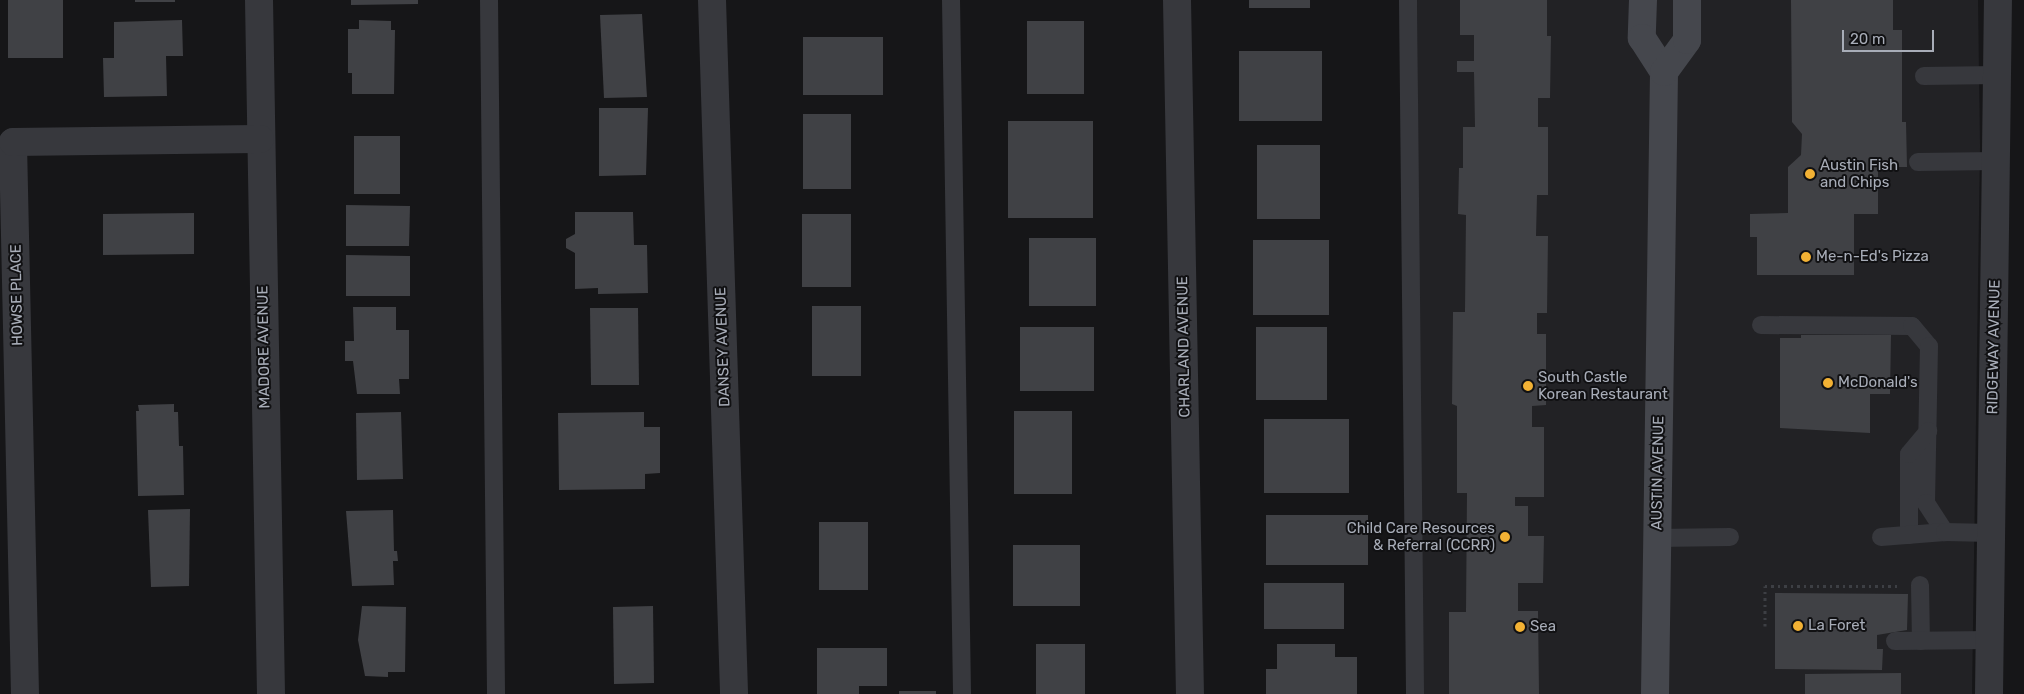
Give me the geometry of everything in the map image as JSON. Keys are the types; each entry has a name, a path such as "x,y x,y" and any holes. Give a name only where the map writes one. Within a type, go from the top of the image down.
{"main road":[{"path":"1643,0 1642,38 1664,72 1687,40 1687,0"},
{"name":"AUSTIN AVENUE","path":"1655,694 1664,72"}],"street":[{"name":"MADORE AVENUE","path":"259,0 270,694"},
{"name":"DANSEY AVENUE","path":"712,0 734,694"},
{"name":"CHARLAND AVENUE","path":"1177,0 1190,694"},
{"name":"RIDGEWAY AVENUE","path":"1989,694 1998,0"},
{"name":"HOWSE PLACE","path":"25,694 13,142 260,139"}],"lane":[{"path":"489,0 496,694"},
{"path":"952,0 962,694"},
{"path":"1408,0 1415,694"},
{"path":"1924,76 1997,75"},
{"path":"1918,162 1996,161"},
{"path":"1761,325 1912,326 1929,346 1926,503 1945,532"},
{"path":"1909,535 1909,454 1928,431"},
{"path":"1881,537 1945,532 1992,533"},
{"path":"1657,538 1730,537"},
{"path":"1912,585 1921,641"},
{"path":"1895,641 1990,640"}],"path":[{"path":"1765,626 1765,586 1912,585"}],"shaded area":[{"path":"1417,0 1978,0 1980,146 1972,694 1421,694"}],"building":[{"path":"8,0 63,0 63,58 8,58"},
{"path":"135,0 175,0 175,2 135,2"},
{"path":"351,0 418,0 418,4 351,5"},
{"path":"1249,0 1310,0 1310,8 1249,8"},
{"path":"1460,0 1547,0 1547,36 1551,36 1550,98 1538,98 1538,127 1548,127 1548,195 1537,195 1536,236 1548,236 1547,313 1537,313 1537,334 1546,334 1546,405 1532,406 1532,427 1544,427 1544,497 1515,497 1515,506 1528,506 1528,536 1544,536 1543,583 1518,583 1518,611 1538,611 1539,694 1449,694 1449,612 1466,612 1467,493 1457,493 1457,406 1452,404 1453,312 1465,312 1466,215 1458,214 1459,168 1463,168 1463,127 1475,127 1474,72 1457,72 1457,61 1474,61 1474,35 1460,35"},
{"path":"1791,0 1893,0 1893,30 1902,30 1902,122 1906,122 1907,167 1878,167 1878,214 1854,214 1854,275 1757,275 1757,237 1750,237 1750,214 1788,213 1788,167 1801,155 1802,134 1792,122"},
{"path":"642,14 647,97 604,98 600,15"},
{"path":"182,20 183,56 166,56 167,96 104,97 103,58 114,58 114,22"},
{"path":"359,20 391,21 391,30 395,30 394,94 352,94 352,73 348,73 348,29 359,29"},
{"path":"1027,21 1084,21 1084,94 1027,94"},
{"path":"803,37 883,37 883,95 803,95"},
{"path":"1239,51 1322,51 1322,121 1239,121"},
{"path":"599,108 648,108 646,175 599,176"},
{"path":"803,114 851,114 851,189 803,189"},
{"path":"1008,121 1093,121 1093,218 1008,218"},
{"path":"354,136 400,136 400,194 354,194"},
{"path":"1257,145 1320,145 1320,219 1257,219"},
{"path":"346,205 410,206 409,246 346,246"},
{"path":"575,212 633,212 634,245 647,245 648,293 598,294 598,288 575,289 575,253 566,248 566,239 575,234"},
{"path":"194,213 194,254 103,255 103,214"},
{"path":"802,214 851,214 851,287 802,287"},
{"path":"1029,238 1096,238 1096,306 1029,306"},
{"path":"1253,240 1329,240 1329,315 1253,315"},
{"path":"346,255 410,256 410,296 346,296"},
{"path":"812,306 861,306 861,376 812,376"},
{"path":"353,307 396,307 396,330 409,330 409,379 399,379 400,394 357,394 353,361 345,361 345,341 354,341"},
{"path":"590,308 638,308 639,385 591,385"},
{"path":"1020,327 1094,327 1094,391 1020,391"},
{"path":"1256,327 1327,327 1327,400 1256,400"},
{"path":"1801,335 1891,335 1890,394 1870,394 1870,433 1780,428 1780,338 1801,338"},
{"path":"174,404 174,412 178,412 179,446 183,446 184,495 138,496 136,411 139,411 138,405"},
{"path":"1014,411 1072,411 1072,494 1014,494"},
{"path":"401,412 403,479 357,480 356,413"},
{"path":"644,412 644,427 660,427 660,473 645,474 645,489 559,490 558,413"},
{"path":"1264,419 1349,419 1349,493 1264,493"},
{"path":"190,509 189,586 151,587 148,510"},
{"path":"393,510 394,551 397,551 398,561 393,561 394,585 352,586 346,511"},
{"path":"1266,515 1368,515 1368,565 1266,565"},
{"path":"819,522 868,522 868,590 819,590"},
{"path":"1013,545 1080,545 1080,606 1013,606"},
{"path":"1264,583 1344,583 1344,629 1264,629"},
{"path":"1775,593 1908,594 1907,630 1877,635 1877,649 1883,649 1882,670 1775,669"},
{"path":"362,606 406,607 405,672 388,672 388,677 365,676 358,640"},
{"path":"653,606 654,683 614,684 613,607"},
{"path":"1036,644 1085,644 1085,694 1036,694"},
{"path":"1277,644 1335,644 1335,657 1357,657 1357,694 1266,694 1266,669 1277,669"},
{"path":"817,648 887,648 887,686 859,686 859,694 817,694"},
{"path":"1901,673 1901,694 1805,694 1805,674"},
{"path":"899,691 936,691 936,694 899,694"}],"place":[{"name":"Austin Fish and Chips","path":"1810,174"},
{"name":"Me-n-Ed's Pizza","path":"1806,257"},
{"name":"McDonald's","path":"1828,383"},
{"name":"South Castle Korean Restaurant","path":"1528,386"},
{"name":"Child Care Resources & Referral (CCRR)","path":"1505,537"},
{"name":"La Foret","path":"1798,626"},
{"name":"Sea","path":"1520,627"}]}
